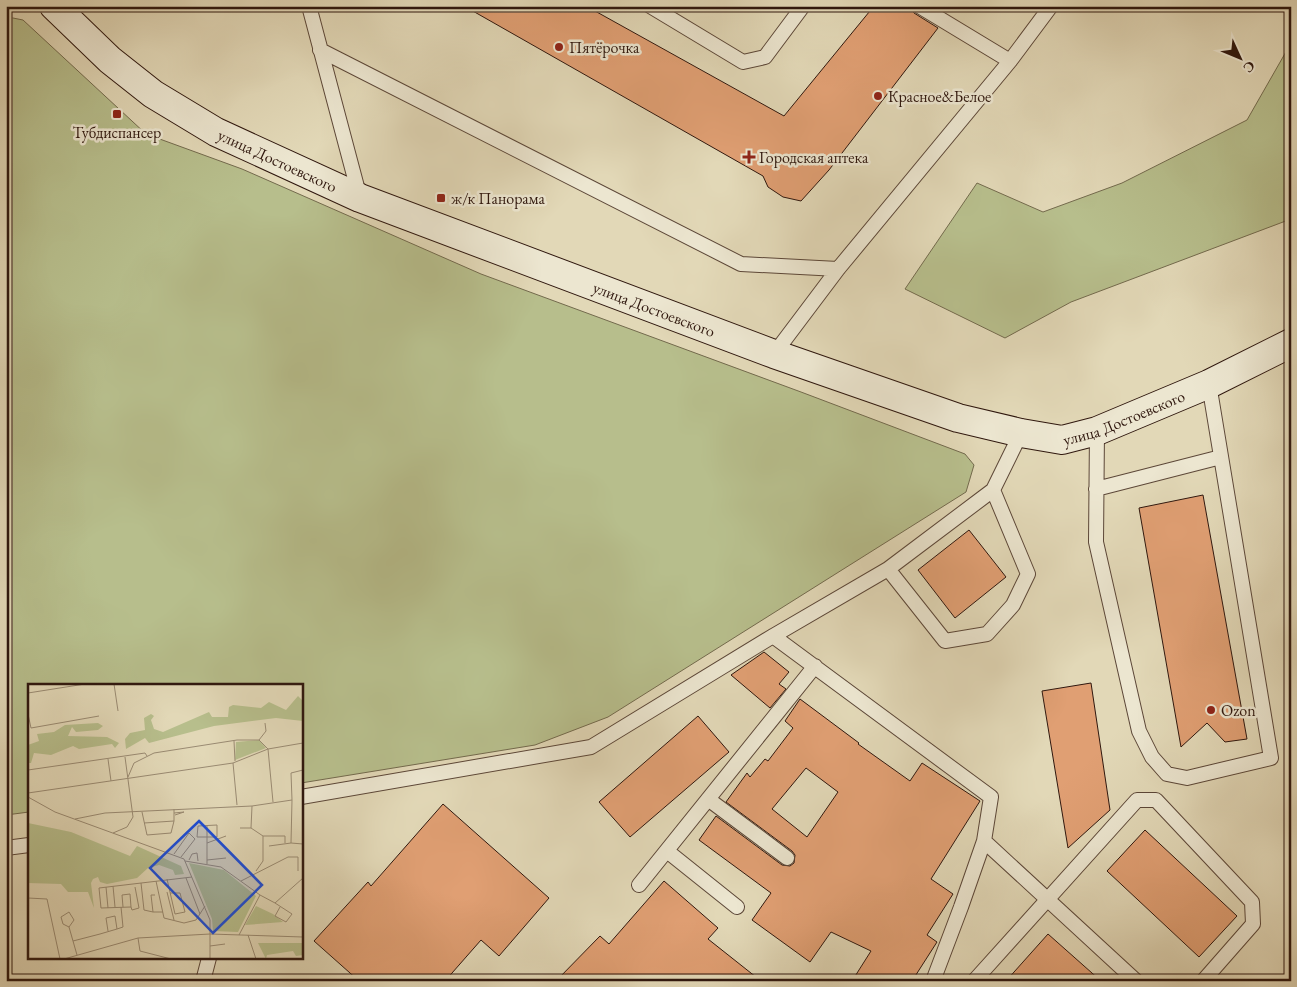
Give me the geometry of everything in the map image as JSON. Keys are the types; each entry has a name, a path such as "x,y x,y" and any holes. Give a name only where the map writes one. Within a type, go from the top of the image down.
{"main road":[{"name":"улица Достоевского","path":"54,6 110,60 153,94 216,132 360,198 774,354 958,418 1021,433 1062,440 1097,430 1210,384 1291,343"}],"lane":[{"path":"309,6 360,198"},
{"path":"650,6 743,62 765,58 803,6"},
{"path":"918,6 1010,61"},
{"path":"774,354 838,269 1010,61 1051,6"},
{"path":"320,50 741,264 838,269"},
{"path":"1097,430 1096,542 1139,731 1152,757 1167,774 1187,778 1271,758 1210,384"},
{"path":"302,797 591,747 773,636 888,569 993,490 1021,433"},
{"path":"1096,489 1221,457"},
{"path":"888,569 945,641 987,634 1013,606 1028,574 993,490"},
{"path":"773,636 990,797 984,840 933,981"},
{"path":"640,885 815,666"},
{"path":"708,799 787,858"},
{"path":"974,981 1137,800 1156,800 1252,902 1253,924 1203,981"},
{"path":"984,840 1136,981"},
{"path":"6,848 28,845"},
{"path":"667,851 737,907"},
{"path":"203,981 208,960"}],"green space":[{"path":"8,17 23,20 146,134 242,169 481,274 965,454 974,465 966,492 608,717 535,745 302,783 302,684 28,684 28,812 6,815 6,19"},
{"path":"1291,43 1291,219 1071,302 1005,338 905,289 977,183 1043,212 1122,183 1247,120"}],"building":[{"path":"464,6 586,6 784,116 874,6 910,6 914,13 938,28 829,170 801,201 783,197 768,187 763,176"},
{"path":"1203,495 1247,739 1225,742 1207,723 1181,747 1139,508"},
{"path":"969,530 1006,577 955,618 918,570"},
{"path":"764,652 789,672 779,684 786,689 770,708 731,675"},
{"path":"1091,683 1110,810 1068,848 1042,691"},
{"path":"800,699 910,781 922,763 980,801 931,879 953,894 927,935 937,942 912,981 852,981 871,951 831,932 810,962 752,920 771,893 699,840 716,816 782,865 790,866 794,863 795,855 792,851 726,802 747,773 750,777 765,759 768,761 793,728 785,721","holes":["806,768 838,792 807,837 772,809"]},
{"path":"698,716 729,752 630,837 599,802"},
{"path":"443,804 549,898 499,956 481,940 445,981 359,981 314,941 368,882 371,886"},
{"path":"1145,830 1237,916 1199,957 1107,871"},
{"path":"664,881 718,928 708,939 761,981 556,981 600,936 609,944"},
{"path":"1048,934 1101,981 1006,981"}],"place":[{"name":"Пятёрочка","path":"559,47"},
{"name":"Красное&Белое","path":"878,96"},
{"name":"Тубдиспансер","path":"117,114"},
{"name":"Городская аптека","path":"749,157"},
{"name":"ж/к Панорама","path":"441,198"},
{"name":"Ozon","path":"1211,710"}]}
